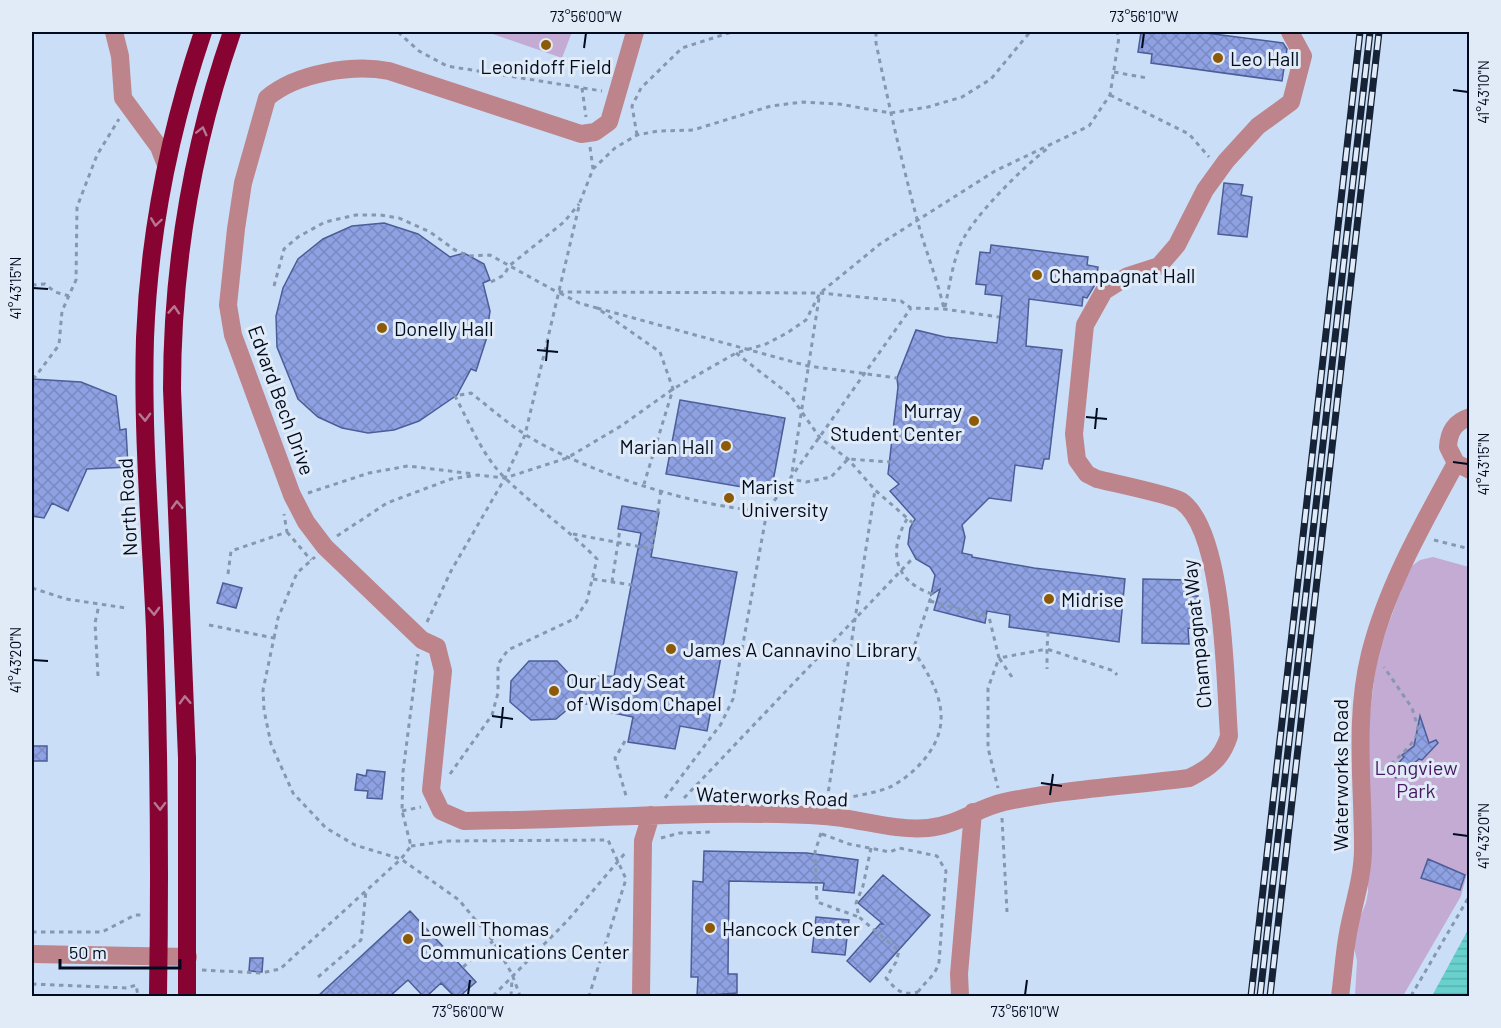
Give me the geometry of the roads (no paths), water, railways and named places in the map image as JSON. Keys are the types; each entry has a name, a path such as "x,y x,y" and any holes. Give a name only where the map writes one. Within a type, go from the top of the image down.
{"highway":[{"name":"North Road","path":"158,996 160,772 145,365 150,269 166,165 185,89 203,32"},
{"path":"187,996 194,958 172,360 177,274 190,188 210,104 232,32"}],"street":[{"path":"114,32 120,56 121,93 126,104 159,147 166,165"},
{"name":"Edvard Bech Drive","path":"452,818 435,804 430,790 443,671 438,647 422,640 325,547 306,522 292,495 233,335 228,305 243,183 267,98 290,83 350,68 369,67 389,71 581,134 595,132 609,122 635,32"},
{"name":"Champagnat Way","path":"973,812 1030,796 1190,778 1209,768 1224,752 1229,736 1221,620 1206,534 1196,517 1181,501 1087,474 1077,460 1074,434 1085,325 1104,291 1128,276 1159,266 1178,245 1205,190 1220,170 1258,126 1291,102 1303,56 1290,32"},
{"path":"1463,467 1448,447 1448,438 1458,422 1470,417"},
{"name":"Waterworks Road","path":"1340,996 1348,933 1362,876 1359,725 1362,689 1370,653 1382,616 1417,535 1463,467"},
{"path":"960,996 959,974 973,812"},
{"name":"Waterworks Road","path":"452,818 477,821 633,815 822,813 927,828 955,823 973,812"},
{"path":"641,996 643,841 651,815"},
{"path":"32,954 194,958"}],"railway":[{"path":"1251,996 1360,32"},
{"path":"1260,996 1370,32"},
{"path":"1270,996 1379,32"}],"place":[{"name":"Leonidoff Field","path":"546,45"},
{"name":"Leo Hall","path":"1218,58"},
{"name":"Champagnat Hall","path":"1037,275"},
{"name":"Donelly Hall","path":"382,328"},
{"name":"Murray Student Center","path":"974,421"},
{"name":"Marian Hall","path":"726,446"},
{"name":"Marist University","path":"729,498"},
{"name":"Midrise","path":"1049,599"},
{"name":"James A Cannavino Library","path":"671,649"},
{"name":"Our Lady Seat of Wisdom Chapel","path":"554,691"},
{"name":"Hancock Center","path":"710,928"},
{"name":"Lowell Thomas Communications Center","path":"408,939"}],"park label":[{"name":"Longview Park","path":"1416,778"}]}
